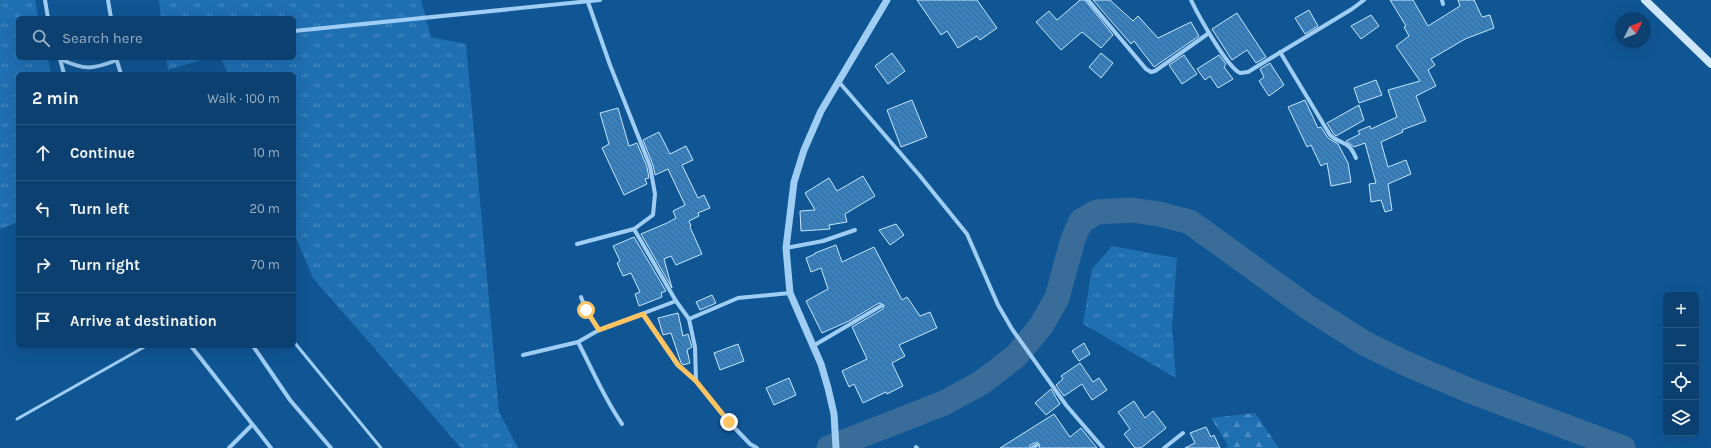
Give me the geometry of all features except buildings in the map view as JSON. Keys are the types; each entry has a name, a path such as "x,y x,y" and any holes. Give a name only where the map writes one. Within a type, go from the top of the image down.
{"main road":[{"path":"1645,0 1711,64"}],"street":[{"path":"46,0 48,16"},
{"path":"108,0 111,16"},
{"path":"296,31 600,0"},
{"path":"836,448 834,414 821,364 790,293 786,248 794,182 804,150 821,111 888,0"},
{"path":"1088,0 1150,72 1155,71 1209,33"},
{"path":"1191,0 1209,33 1234,69 1240,73 1248,72 1352,9 1364,0"},
{"path":"577,244 634,229 653,215 655,194 650,166 610,66 588,2"},
{"path":"1280,52 1330,135 1334,139 1347,144 1352,149 1356,158"},
{"path":"59,60 63,72"},
{"path":"61,60 78,67 98,68 115,60"},
{"path":"117,60 120,72"},
{"path":"839,82 920,176 967,234 998,305 1012,329 1066,406 1103,448"},
{"path":"634,229 676,301 689,318 695,347 696,381"},
{"path":"786,248 823,241 855,230"},
{"path":"689,318 738,298 790,293"},
{"path":"581,297 586,310 599,330"},
{"path":"523,355 578,342 599,330 676,301"},
{"path":"813,346 881,306"},
{"path":"643,314 678,365 696,381 729,422 750,444 757,448"},
{"path":"578,342 601,385 610,406 622,424"},
{"path":"193,348 271,448"},
{"path":"254,348 290,400 331,448"},
{"path":"229,448 252,425"},
{"path":"1164,448 1183,433"},
{"path":"1032,448 1037,445"}],"lane":[{"path":"296,344 381,448"},
{"path":"17,418 142,348"}],"green space":[{"path":"0,0 35,0 38,16 16,16 16,60 48,60 51,72 16,72 16,223 0,229"},
{"path":"159,0 421,0 431,37 466,44 499,412 518,448 461,448 313,278 296,238 296,72 227,72 222,60 296,60 296,16 161,16"},
{"path":"166,60 201,60 168,70"},
{"path":"1112,246 1177,258 1172,326 1176,378 1083,324 1092,269"},
{"path":"1255,413 1279,448 1226,448 1228,445 1211,418"}],"waterway":[{"path":"829,448 944,403 981,383 1016,356 1041,326 1057,298 1073,239 1081,221 1097,212 1132,210 1159,214 1190,222 1306,306 1364,343 1409,365 1473,392 1623,448"}],"route":[{"path":"586,310 599,330 643,314 678,365 696,381 729,422"}]}
